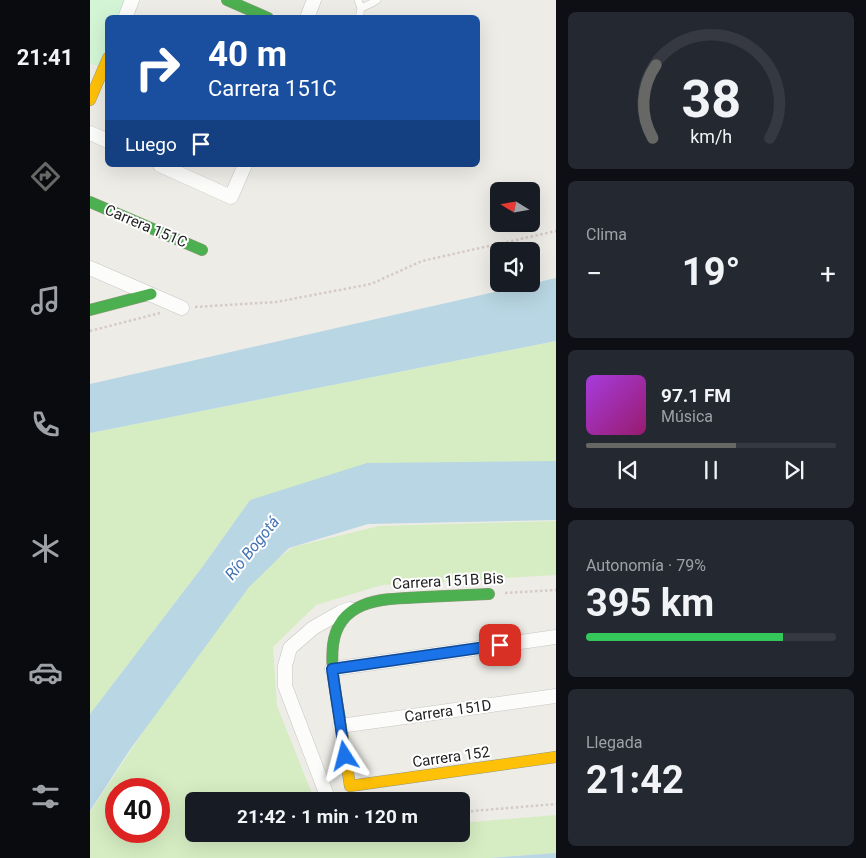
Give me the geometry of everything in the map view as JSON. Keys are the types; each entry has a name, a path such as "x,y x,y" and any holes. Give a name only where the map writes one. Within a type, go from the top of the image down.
{"street":[{"path":"125,15 132,0"},
{"path":"226,0 261,15"},
{"path":"308,15 314,0"},
{"path":"90,100 105,64"},
{"path":"90,133 105,140"},
{"path":"164,167 231,197 244,167"},
{"name":"Carrera 151C","path":"90,202 202,250"},
{"path":"90,268 182,308"},
{"path":"90,310 151,294"},
{"name":"Carrera 151B Bis","path":"332,669 333,644 337,630 346,616 360,606 383,599 489,594"},
{"path":"326,792 285,686 285,666 290,648 313,628 341,612 360,606"},
{"path":"340,726 332,669 556,637"},
{"name":"Carrera 151D","path":"340,726 556,696"},
{"name":"Carrera 152","path":"340,726 350,786 556,757"}],"lane":[{"path":"358,0 361,8 360,15"},
{"path":"361,8 376,0"}],"path":[{"path":"90,331 182,308 276,302 371,284 422,261 556,231"},
{"name":"Carrera 151B Bis","path":"489,594 556,590"},
{"path":"470,811 556,804"}],"green space":[{"path":"90,0 127,0 121,15 105,15 105,52 99,67 90,63"},
{"path":"556,341 556,462 250,500 203,566 90,714 90,433"},
{"path":"556,521 556,575 382,585 316,605 273,647 277,706 311,792 185,792 185,842 470,842 470,822 556,815 556,853 488,858 90,858 90,812 105,789 105,843 170,843 170,778 112,778 219,617 259,573 293,547 379,526"}],"water":[{"path":"556,278 556,341 90,433 90,384 494,292 540,292 540,282"},
{"name":"Río Bogotá","path":"556,461 556,520 368,524 289,548 249,587 129,751 111,778 105,778 105,788 90,811 90,714 203,566 250,500 367,463"},
{"path":"556,853 556,858 488,858"}],"traffic: fast":[{"path":"227,0 261,15"},
{"path":"90,202 202,250"},
{"path":"90,310 151,294"},
{"path":"341,725 334,685 333,645 337,629 355,609 381,600 489,594"}],"traffic: slow":[{"path":"90,100 105,65"},
{"path":"341,725 350,786 556,757"}],"route":[{"path":"345,756 332,669 500,645"}]}
